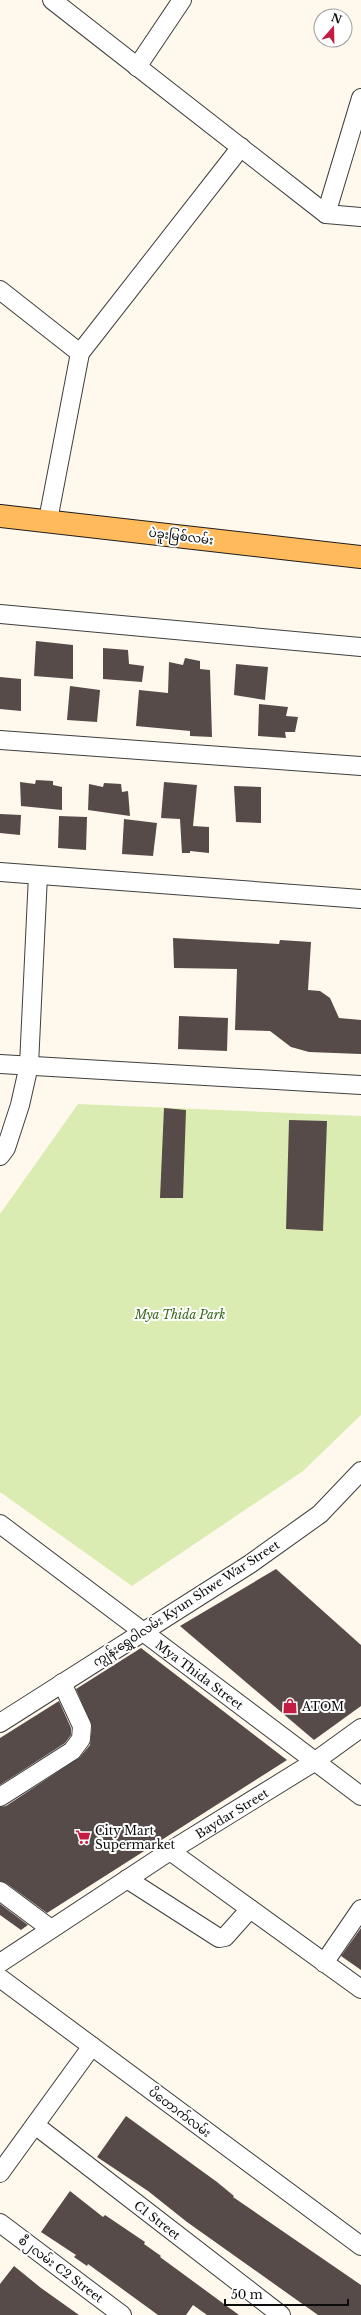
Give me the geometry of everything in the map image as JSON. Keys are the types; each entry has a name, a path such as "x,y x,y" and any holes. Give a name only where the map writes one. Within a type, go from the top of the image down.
{"main road":[{"name":"ပဲခူးမြစ်လမ်း","path":"0,516 48,520 361,557"}],"street":[{"path":"52,0 326,214 361,217"},
{"path":"137,67 182,0"},
{"path":"326,214 361,98"},
{"path":"48,520 80,353 241,147"},
{"path":"0,290 80,353"},
{"path":"0,614 361,647"},
{"path":"0,740 361,766"},
{"path":"0,872 361,899"},
{"path":"0,1156 6,1148 16,1119 29,1065 38,875"},
{"path":"0,1064 361,1085"},
{"name":"ကျွန်းရွှေဝါလမ်း Kyun Shwe War Street","path":"0,1723 250,1564 320,1514 361,1471"},
{"name":"Mya Thida Street","path":"0,1524 141,1632 361,1796"},
{"path":"0,1797 72,1751 80,1739 82,1726 62,1683"},
{"name":"Baydar Street","path":"0,1963 170,1851 314,1762 361,1728"},
{"path":"170,1851 361,1989"},
{"path":"127,1879 218,1938 225,1937 250,1909"},
{"path":"0,1891 51,1930"},
{"path":"324,1963 361,1908"},
{"name":"ပိတောက်လမ်း","path":"0,1978 361,2246"},
{"path":"0,2173 92,2046"},
{"name":"C1 Street","path":"34,2125 282,2315"},
{"name":"စီ၂လမ်း C2 Street","path":"0,2223 122,2315"}],"green space":[{"name":"Mya Thida Park","path":"78,1104 361,1116 361,1415 303,1471 132,1586 0,1492 0,1214"}],"building":[{"path":"36,641 73,645 73,679 34,676"},
{"path":"103,648 128,650 129,664 144,666 142,682 103,679"},
{"path":"185,658 200,661 200,669 210,670 212,737 190,736 190,731 136,726 139,690 168,693 169,662 183,665"},
{"path":"236,664 268,667 265,700 234,695"},
{"path":"0,677 21,679 21,711 0,709"},
{"path":"70,686 100,690 97,722 67,720"},
{"path":"259,704 288,707 286,716 298,717 295,732 285,732 286,738 258,736"},
{"path":"36,780 53,781 53,785 62,787 62,810 21,806 20,782 35,784"},
{"path":"164,782 197,785 193,826 209,827 209,853 190,851 190,853 182,853 180,819 161,818"},
{"path":"104,783 121,784 122,792 128,791 130,816 88,810 89,784 103,787"},
{"path":"234,786 261,787 261,823 236,822"},
{"path":"0,814 21,815 20,835 0,833"},
{"path":"59,816 87,817 86,850 58,848"},
{"path":"124,819 157,823 153,856 122,854"},
{"path":"173,938 279,944 280,940 311,942 308,990 320,991 330,998 339,1018 361,1020 361,1054 309,1052 291,1047 270,1031 235,1030 237,969 174,968"},
{"path":"179,1016 228,1018 227,1051 178,1049"},
{"path":"164,1108 186,1110 183,1198 160,1198"},
{"path":"289,1120 327,1121 323,1231 286,1229"},
{"path":"276,1569 361,1645 361,1706 314,1740 180,1626"},
{"name":"City Mart Supermarket","path":"141,1648 287,1760 47,1913 6,1883 0,1881 0,1807 6,1806 80,1757 90,1745 92,1726 76,1689"},
{"path":"59,1701 71,1728 71,1735 65,1743 0,1785 0,1738"},
{"path":"0,1904 28,1925 21,1930 0,1915"},
{"path":"361,1928 361,1970 341,1956"},
{"path":"126,2116 217,2182 234,2196 233,2197 361,2285 361,2315 318,2315 187,2222 148,2191 97,2157"},
{"path":"70,2191 103,2217 105,2215 145,2242 144,2244 161,2256 160,2257 239,2315 207,2315 193,2305 186,2315 158,2315 88,2264 87,2266 74,2257 76,2255 41,2232"},
{"path":"14,2266 41,2288 79,2315 0,2315 0,2284"}],"place":[{"name":"ATOM","path":"290,1706"},
{"name":"City Mart Supermarket","path":"83,1837"}]}
